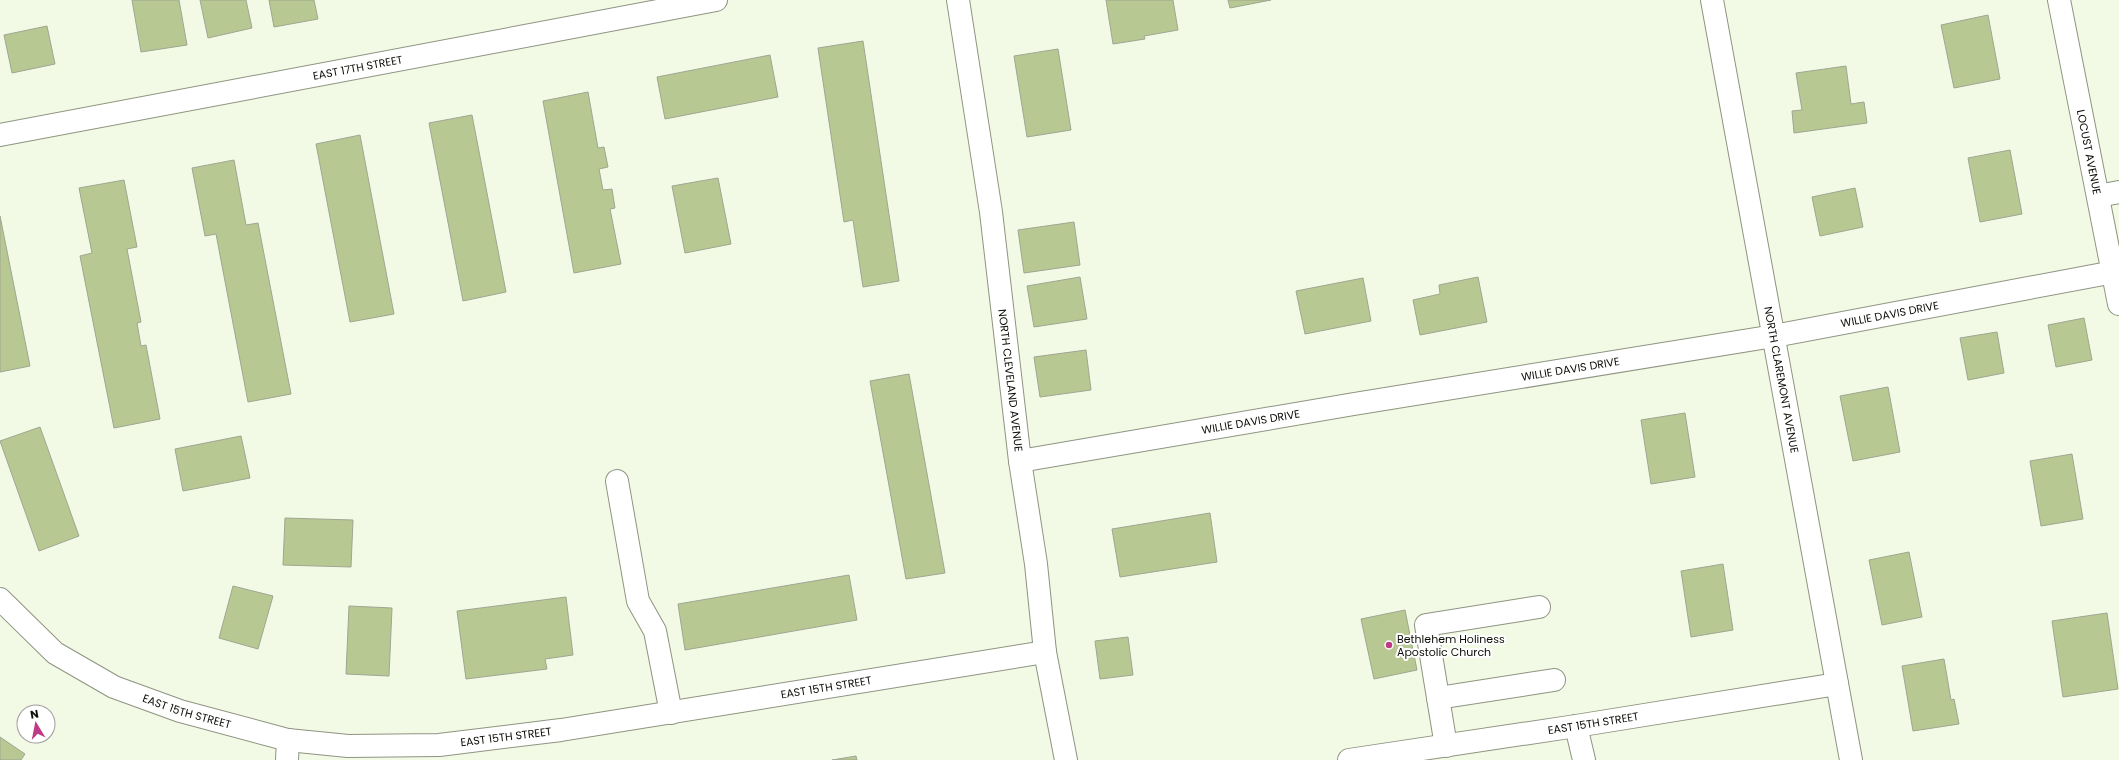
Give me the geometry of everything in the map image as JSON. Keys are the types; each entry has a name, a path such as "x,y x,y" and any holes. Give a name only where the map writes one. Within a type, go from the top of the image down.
{"street":[{"name":"EAST 17TH STREET","path":"0,135 716,0"},
{"name":"NORTH CLEVELAND AVENUE","path":"958,0 991,212 1020,461 1036,564 1045,652 1066,760"},
{"name":"NORTH CLAREMONT AVENUE","path":"1712,0 1851,760"},
{"name":"LOCUST AVENUE","path":"2059,0 2109,194 2119,304"},
{"name":"WILLIE DAVIS DRIVE","path":"1020,461 1354,404 1774,336 2116,271"},
{"path":"617,481 638,601 655,631 671,713"},
{"name":"EAST 15TH STREET","path":"0,598 54,654 114,686 287,750 348,746 439,745 561,730 1045,652"},
{"path":"1446,746 1426,625 1540,607"},
{"path":"1438,698 1554,680"},
{"name":"EAST 15TH STREET","path":"1349,760 1576,726 1837,684"},
{"path":"1576,726 1584,760"}],"building":[{"path":"132,0 179,0 187,45 141,52"},
{"path":"200,0 246,0 252,28 208,38"},
{"path":"269,0 314,0 318,19 274,27"},
{"path":"1106,0 1173,0 1178,30 1144,36 1145,39 1113,44"},
{"path":"1228,0 1271,0 1230,8"},
{"path":"1988,15 2000,79 1954,88 1941,25"},
{"path":"47,26 55,64 12,73 4,35"},
{"path":"863,41 899,281 863,287 853,220 844,222 818,48"},
{"path":"1058,49 1071,130 1027,137 1014,56"},
{"path":"770,55 778,97 665,119 657,77"},
{"path":"1846,66 1851,104 1864,102 1867,123 1794,133 1792,111 1802,110 1796,73"},
{"path":"588,92 598,148 604,147 608,167 599,169 603,190 612,189 615,208 610,209 621,264 574,273 543,101"},
{"path":"472,115 506,292 463,301 429,123"},
{"path":"360,135 394,314 350,322 316,144"},
{"path":"2010,150 2022,214 1980,222 1968,158"},
{"path":"234,160 246,225 258,223 291,394 248,402 216,234 205,236 192,168"},
{"path":"718,178 731,244 685,253 672,186"},
{"path":"124,180 137,247 127,249 141,322 137,323 141,346 146,345 160,419 114,428 80,256 92,253 79,188"},
{"path":"1855,188 1863,227 1820,236 1812,197"},
{"path":"0,216 30,366 0,372"},
{"path":"1074,222 1080,265 1024,273 1018,230"},
{"path":"1080,277 1087,319 1034,327 1027,286"},
{"path":"1478,277 1487,322 1420,335 1413,300 1440,294 1439,285"},
{"path":"1363,278 1371,321 1305,334 1296,291"},
{"path":"2084,318 2092,360 2056,367 2048,325"},
{"path":"1997,332 2004,373 1968,380 1960,338"},
{"path":"1086,350 1091,390 1040,397 1034,357"},
{"path":"909,374 945,573 906,579 870,381"},
{"path":"1888,387 1900,452 1853,461 1840,396"},
{"path":"1685,413 1695,477 1651,484 1641,420"},
{"path":"40,427 79,536 39,551 0,441"},
{"path":"241,436 250,478 183,491 175,449"},
{"path":"2072,454 2083,519 2041,526 2030,461"},
{"path":"1210,513 1217,562 1120,577 1112,529"},
{"path":"285,518 353,520 351,567 283,565"},
{"path":"1909,552 1922,617 1882,625 1869,560"},
{"path":"1723,564 1733,630 1691,637 1681,571"},
{"path":"849,575 857,620 685,650 678,604"},
{"path":"233,586 273,596 258,649 219,638"},
{"path":"566,597 573,655 545,659 547,669 466,679 457,611"},
{"path":"349,606 392,608 389,676 346,674"},
{"name":"Bethlehem Holiness Apostolic Church","path":"1405,610 1417,670 1374,679 1361,619"},
{"path":"2107,613 2118,689 2063,697 2052,621"},
{"path":"1128,637 1133,675 1100,679 1095,641"},
{"path":"1944,659 1951,700 1954,699 1959,724 1913,731 1902,666"},
{"path":"0,737 25,754 21,760 0,760"},
{"path":"856,756 857,760 832,760"}],"place":[{"name":"Bethlehem Holiness Apostolic Church","path":"1389,645"}]}
